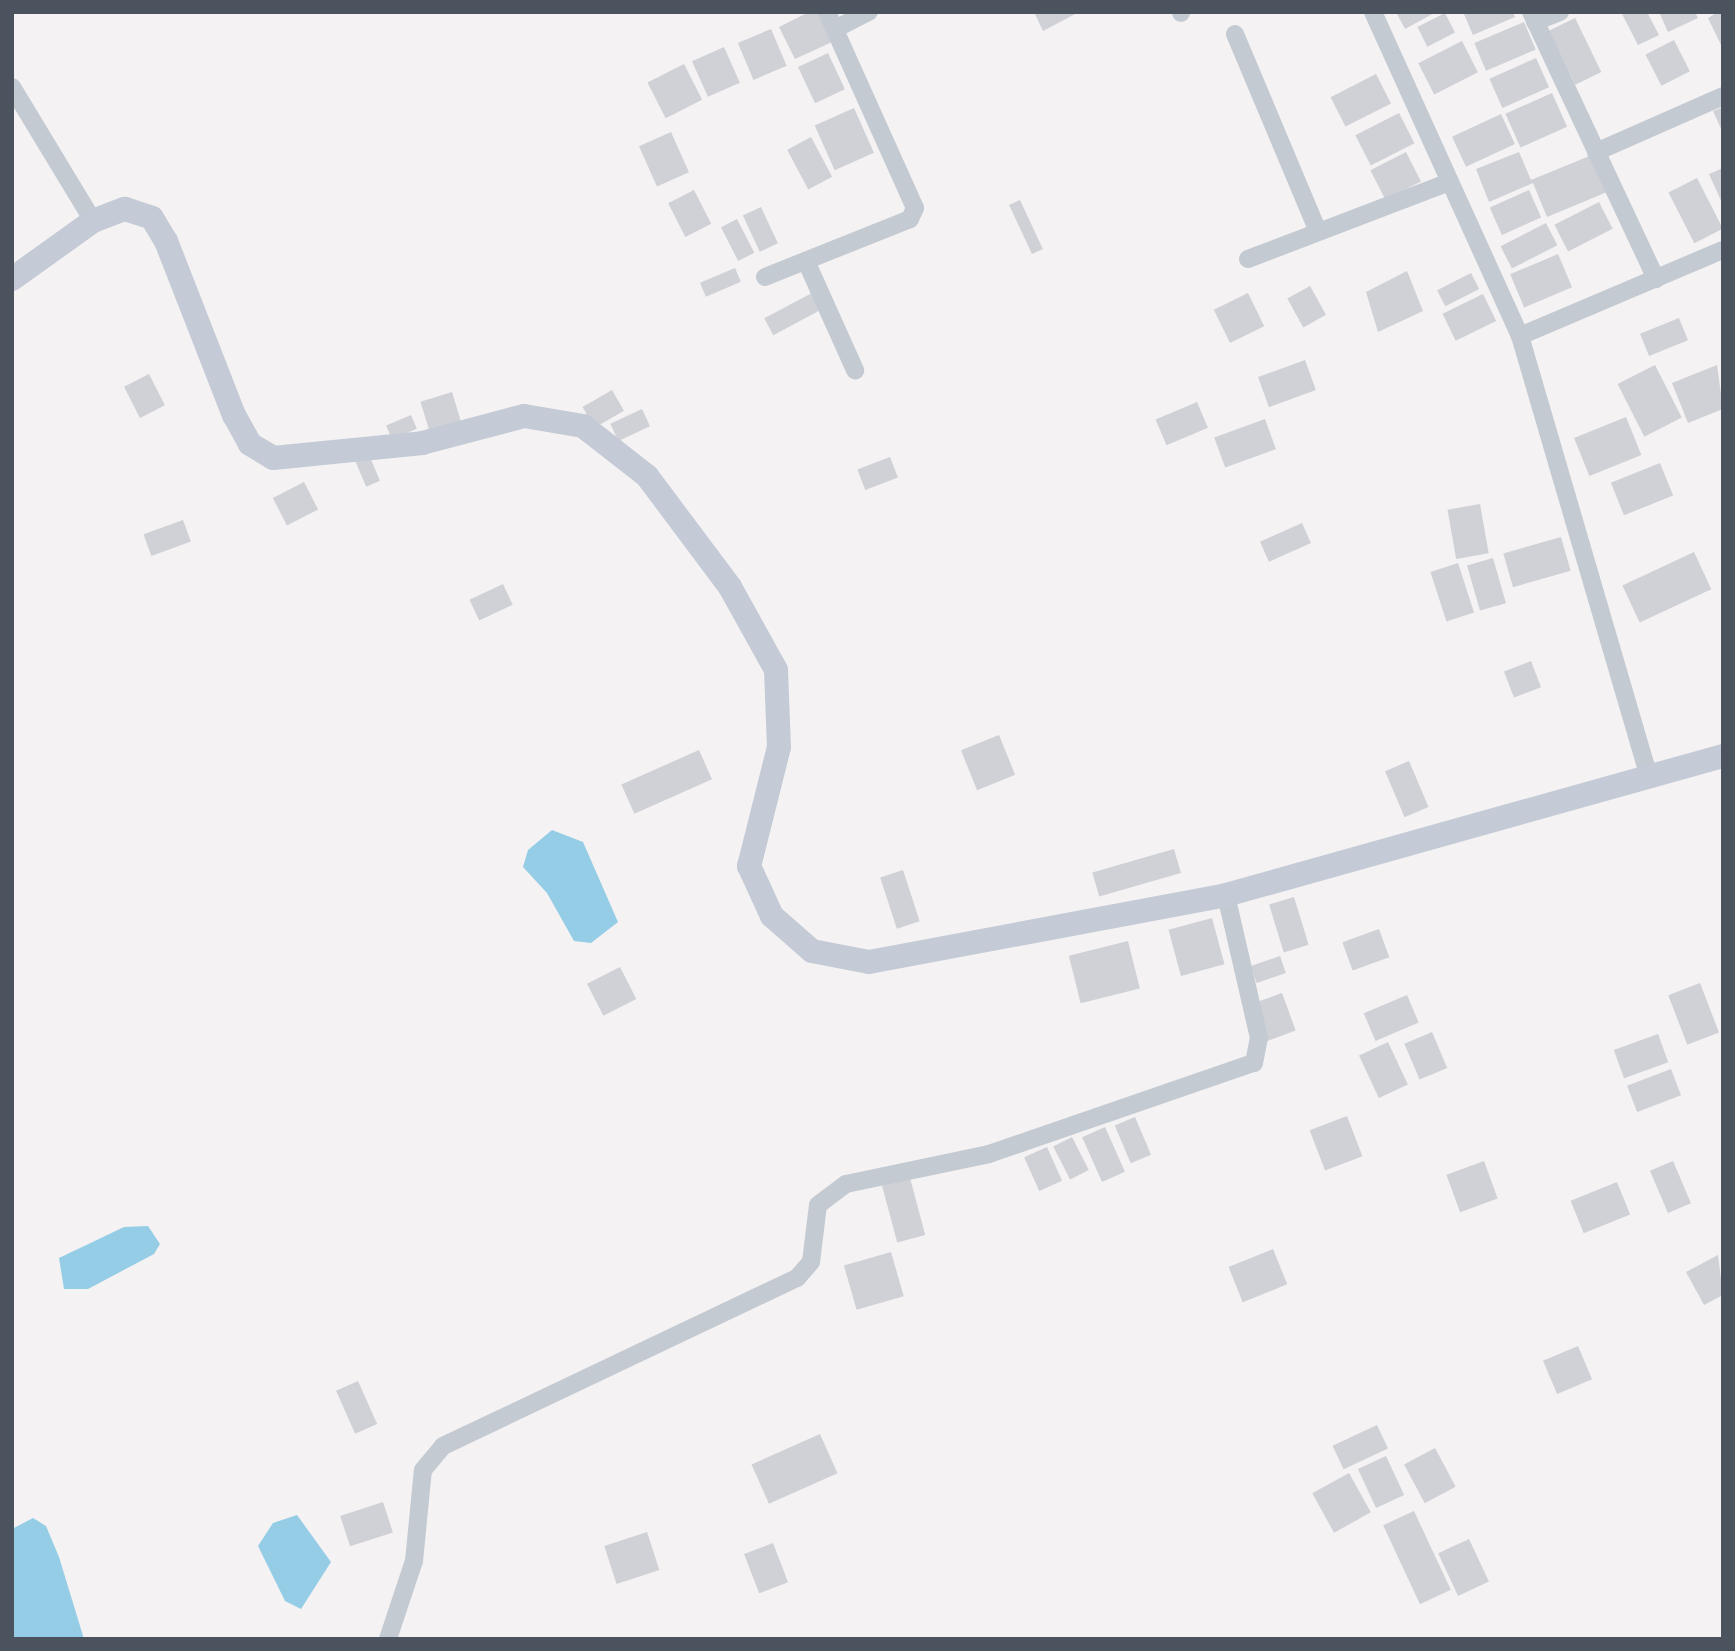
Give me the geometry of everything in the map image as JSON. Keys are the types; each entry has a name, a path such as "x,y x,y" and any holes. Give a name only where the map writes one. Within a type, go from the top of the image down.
{"main road":[{"path":"12,279 93,221 125,209 152,218 234,415 250,444 272,458 422,443 524,416 583,426 648,476 730,587 776,670 779,747 749,866 772,916 812,951 869,962 1226,895 1648,774 1723,756"}],"street":[{"path":"765,277 910,219 915,208 827,12"},
{"path":"835,29 869,12"},
{"path":"1373,12 1520,336 1648,774"},
{"path":"1560,12 1533,17 1656,279"},
{"path":"1235,34 1317,229"},
{"path":"12,87 93,221"},
{"path":"1596,152 1723,96"},
{"path":"1248,259 1317,229 1450,182"},
{"path":"1520,336 1723,250"},
{"path":"806,261 855,370"},
{"path":"388,1639 414,1560 423,1470 443,1446 797,1278 811,1262 818,1205 846,1184 989,1154 1254,1063 1259,1038 1226,895"}],"water":[{"path":"552,830 583,842 618,922 591,943 574,941 547,893 523,867 528,850"},
{"path":"148,1226 160,1244 154,1254 88,1289 64,1289 59,1258 124,1227"},
{"path":"297,1515 331,1562 301,1609 285,1601 258,1546 273,1523"},
{"path":"33,1518 46,1526 59,1557 84,1639 12,1639 12,1529"}],"building":[{"path":"809,12 818,12 832,42 795,59 779,27"},
{"path":"1034,12 1079,12 1043,31"},
{"path":"1396,12 1436,12 1405,29"},
{"path":"1463,12 1513,12 1515,17 1473,35"},
{"path":"1621,12 1647,12 1659,35 1638,45"},
{"path":"1659,12 1695,12 1698,18 1668,32"},
{"path":"1723,12 1723,49 1708,18"},
{"path":"1445,13 1455,33 1427,47 1417,27"},
{"path":"1575,18 1601,72 1575,85 1549,31"},
{"path":"1524,22 1536,50 1486,71 1474,43"},
{"path":"771,29 787,66 753,80 738,43"},
{"path":"1674,40 1690,71 1661,86 1645,55"},
{"path":"1462,41 1478,72 1434,94 1418,63"},
{"path":"724,47 740,83 708,97 692,61"},
{"path":"828,53 845,89 815,103 798,67"},
{"path":"1536,58 1549,87 1502,108 1489,79"},
{"path":"684,64 702,100 666,118 647,83"},
{"path":"1376,74 1391,103 1346,127 1331,97"},
{"path":"1552,93 1567,127 1520,148 1505,114"},
{"path":"1723,107 1723,133 1713,111"},
{"path":"854,108 874,153 835,170 815,125"},
{"path":"1399,113 1414,143 1371,166 1355,135"},
{"path":"1501,114 1515,144 1466,167 1452,137"},
{"path":"671,132 689,172 657,186 639,146"},
{"path":"811,137 832,177 808,189 787,150"},
{"path":"1406,152 1421,181 1385,200 1370,170"},
{"path":"1519,152 1531,180 1592,155 1607,192 1547,217 1533,183 1489,202 1476,169"},
{"path":"1723,168 1723,205 1709,174"},
{"path":"1697,178 1723,229 1694,243 1668,193"},
{"path":"694,190 711,224 685,237 668,203"},
{"path":"1529,190 1541,217 1502,235 1490,207"},
{"path":"1020,200 1043,249 1032,254 1009,205"},
{"path":"1599,202 1613,229 1568,251 1554,225"},
{"path":"761,207 778,243 760,252 743,215"},
{"path":"737,219 754,253 738,261 721,227"},
{"path":"1546,223 1557,245 1512,268 1501,246"},
{"path":"1558,254 1572,287 1524,307 1510,274"},
{"path":"735,268 741,282 706,297 700,283"},
{"path":"1407,271 1423,311 1378,332 1366,292"},
{"path":"1471,273 1479,289 1445,306 1437,290"},
{"path":"1310,286 1326,315 1303,327 1287,299"},
{"path":"812,293 821,310 773,335 764,318"},
{"path":"1248,293 1264,326 1230,343 1214,310"},
{"path":"1483,294 1496,321 1456,341 1443,314"},
{"path":"1679,318 1688,340 1649,356 1640,334"},
{"path":"1305,360 1316,390 1269,407 1258,377"},
{"path":"1655,365 1682,418 1644,437 1618,384"},
{"path":"1717,365 1723,409 1688,423 1672,383"},
{"path":"149,374 165,405 140,418 124,387"},
{"path":"612,390 624,411 595,428 583,407"},
{"path":"452,392 461,421 429,430 420,402"},
{"path":"1197,402 1208,428 1167,445 1156,420"},
{"path":"642,409 650,426 618,441 610,424"},
{"path":"411,415 417,429 392,439 386,426"},
{"path":"1626,417 1641,455 1589,476 1574,438"},
{"path":"1265,419 1276,449 1225,468 1214,437"},
{"path":"369,455 380,481 366,487 355,461"},
{"path":"890,457 898,478 865,490 857,470"},
{"path":"1660,463 1673,495 1624,515 1611,483"},
{"path":"304,482 318,510 287,526 273,498"},
{"path":"1480,504 1489,553 1456,559 1448,510"},
{"path":"183,520 191,542 151,556 144,534"},
{"path":"1302,523 1311,543 1269,562 1260,542"},
{"path":"1561,537 1571,571 1513,587 1503,554"},
{"path":"1694,552 1711,589 1640,623 1622,585"},
{"path":"1493,558 1506,603 1480,611 1467,565"},
{"path":"1458,563 1474,612 1446,621 1430,572"},
{"path":"503,584 513,605 479,620 469,600"},
{"path":"1531,661 1541,687 1514,698 1504,671"},
{"path":"999,735 1015,775 977,790 961,750"},
{"path":"699,750 712,779 634,814 621,785"},
{"path":"1409,761 1429,807 1405,817 1385,771"},
{"path":"1174,849 1181,873 1099,896 1092,872"},
{"path":"903,870 920,921 897,929 880,877"},
{"path":"1294,897 1309,945 1284,952 1269,905"},
{"path":"1212,918 1224,964 1181,976 1169,930"},
{"path":"1379,929 1389,957 1353,971 1342,942"},
{"path":"1128,941 1140,989 1081,1003 1069,956"},
{"path":"1280,956 1286,973 1257,983 1251,966"},
{"path":"620,967 636,999 603,1016 587,984"},
{"path":"1700,983 1719,1032 1687,1045 1668,995"},
{"path":"1282,993 1296,1031 1267,1041 1253,1004"},
{"path":"1407,995 1419,1023 1375,1041 1364,1013"},
{"path":"1432,1032 1447,1068 1420,1080 1404,1044"},
{"path":"1658,1034 1668,1062 1624,1078 1614,1050"},
{"path":"1388,1042 1408,1085 1379,1098 1359,1056"},
{"path":"1671,1069 1681,1095 1637,1112 1627,1086"},
{"path":"1347,1116 1362,1156 1325,1170 1310,1130"},
{"path":"1135,1117 1151,1155 1131,1163 1115,1126"},
{"path":"1105,1127 1125,1172 1102,1182 1082,1137"},
{"path":"1072,1137 1089,1170 1070,1180 1053,1147"},
{"path":"1047,1147 1062,1181 1039,1191 1024,1157"},
{"path":"1484,1161 1498,1199 1460,1212 1446,1175"},
{"path":"1673,1161 1691,1203 1668,1213 1650,1171"},
{"path":"910,1178 925,1235 897,1242 882,1186"},
{"path":"1617,1182 1630,1214 1584,1233 1571,1201"},
{"path":"1273,1249 1287,1284 1243,1302 1228,1267"},
{"path":"891,1252 904,1296 857,1310 844,1266"},
{"path":"1718,1255 1723,1295 1704,1305 1686,1272"},
{"path":"1578,1346 1592,1379 1557,1394 1543,1361"},
{"path":"358,1381 377,1424 355,1434 336,1391"},
{"path":"1377,1425 1388,1449 1344,1469 1333,1446"},
{"path":"820,1434 837,1473 769,1504 751,1465"},
{"path":"1435,1448 1456,1487 1425,1503 1404,1464"},
{"path":"1386,1456 1404,1495 1376,1508 1358,1469"},
{"path":"1349,1473 1371,1512 1334,1533 1312,1493"},
{"path":"383,1502 393,1532 350,1546 340,1516"},
{"path":"1414,1511 1451,1590 1420,1604 1383,1525"},
{"path":"647,1532 659,1570 617,1584 604,1546"},
{"path":"1469,1539 1489,1582 1458,1596 1438,1553"},
{"path":"773,1543 788,1582 759,1593 744,1554"}]}
